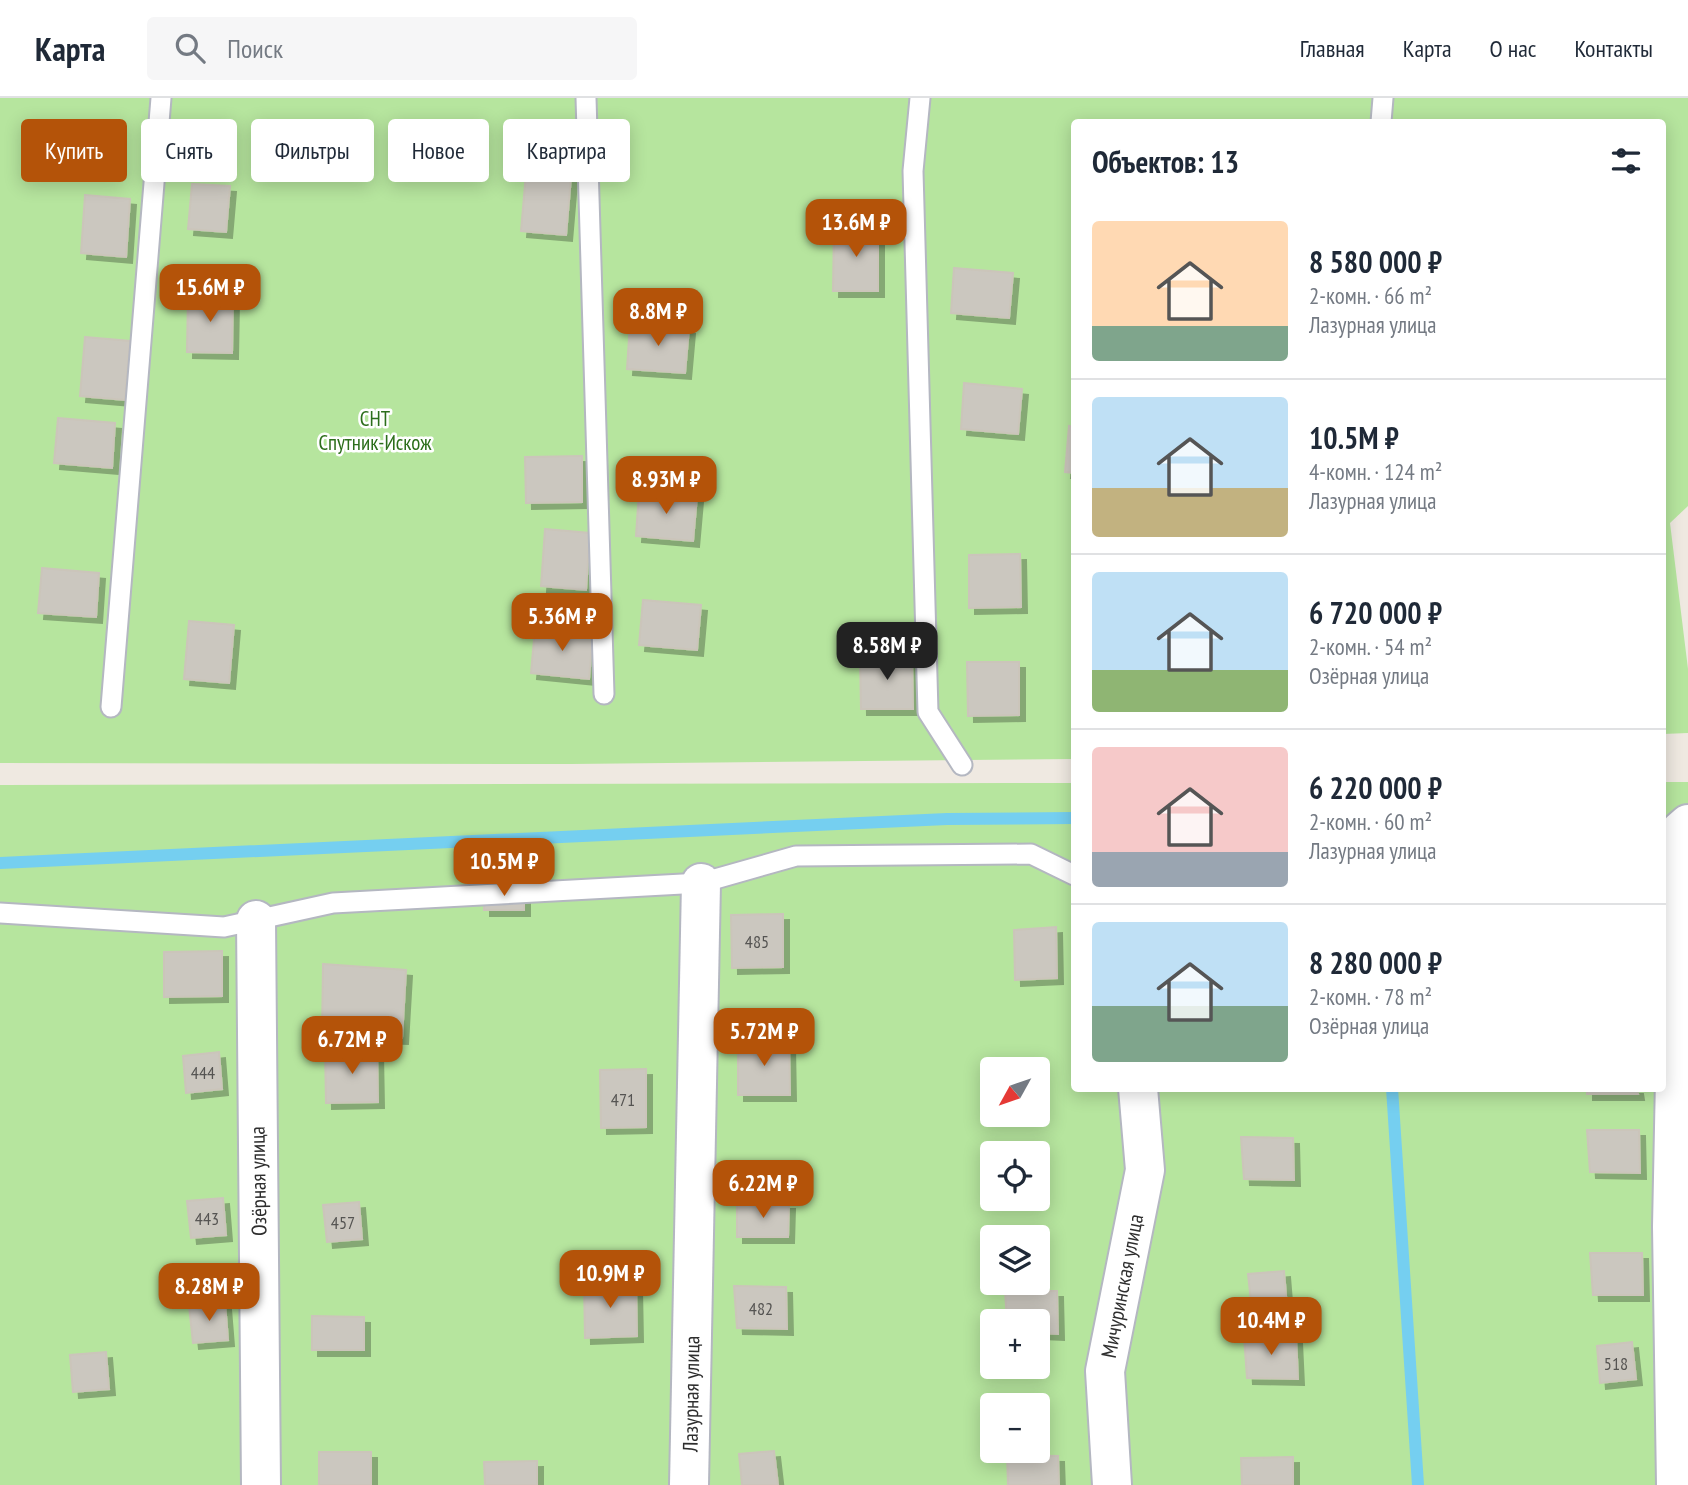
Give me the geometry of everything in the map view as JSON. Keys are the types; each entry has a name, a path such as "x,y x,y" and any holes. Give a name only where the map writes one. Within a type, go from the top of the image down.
{"street":[{"path":"1676,1485 1672,1227 1684,828"},
{"name":"Лазурная улица","path":"689,1485 701,883"},
{"name":"Озёрная улица","path":"256,920 261,1485"},
{"name":"Мичуринская улица","path":"1112,1485 1105,1371 1145,1170 1138,1092"}],"lane":[{"path":"111,707 161,98"},
{"path":"586,98 604,694"},
{"path":"920,98 913,171 928,712 962,765"},
{"path":"1381,119 1383,98"},
{"path":"0,913 224,927 333,903 701,883 796,856 1031,855 1071,874"}],"green space":[{"name":"СНТ Спутник-Искож","path":"0,98 1688,98 1688,506 1670,523 1688,669 1688,733 1666,734 1666,119 1071,119 1071,759 571,764 0,763"},
{"path":"1666,782 1688,782 1688,1485 0,1485 0,785 1071,783 1071,1092 1666,1092"}],"building":[{"path":"525,182 571,182 566,235 521,231"},
{"path":"192,184 230,186 226,232 188,229"},
{"path":"85,195 130,199 126,257 81,253"},
{"path":"834,226 878,226 878,291 833,291"},
{"path":"954,268 1013,273 1009,318 951,313"},
{"path":"188,294 233,295 232,353 187,352"},
{"path":"630,323 689,328 685,373 627,369"},
{"path":"85,337 130,341 125,400 80,396"},
{"path":"964,383 1022,389 1018,434 961,429"},
{"path":"58,418 115,423 112,468 54,463"},
{"path":"1069,426 1071,473 1065,472"},
{"path":"582,456 582,502 526,503 525,457"},
{"path":"639,491 697,496 693,541 636,536"},
{"path":"545,529 590,533 586,590 541,586"},
{"path":"1020,554 1021,607 969,608 969,555"},
{"path":"42,568 99,573 96,617 38,613"},
{"path":"643,600 701,605 697,650 639,645"},
{"path":"189,621 234,625 229,683 184,679"},
{"path":"535,628 593,633 589,679 531,673"},
{"path":"912,655 913,709 861,709 860,656"},
{"path":"967,662 1019,662 1019,715 968,716"},
{"path":"484,885 524,886 524,910 484,910"},
{"path":"783,914 783,967 732,968 731,915"},
{"path":"1056,927 1057,978 1015,980 1014,930"},
{"path":"222,951 222,996 164,997 164,952"},
{"path":"323,964 406,970 402,1038 322,1035"},
{"path":"789,1041 790,1095 738,1095 738,1042"},
{"path":"377,1048 378,1102 326,1103 325,1049"},
{"path":"219,1052 222,1089 186,1093 183,1056"},
{"path":"646,1069 646,1127 601,1128 600,1070"},
{"path":"1638,1092 1638,1094 1587,1094"},
{"path":"1587,1130 1639,1130 1640,1173 1590,1172"},
{"path":"1241,1137 1293,1138 1294,1180 1244,1179"},
{"path":"223,1198 226,1235 191,1238 187,1201"},
{"path":"359,1202 362,1239 327,1242 323,1205"},
{"path":"737,1203 789,1203 788,1237 737,1237"},
{"path":"1590,1253 1642,1253 1643,1295 1593,1295"},
{"path":"1284,1271 1287,1308 1252,1311 1248,1274"},
{"path":"636,1283 637,1336 585,1338 584,1284"},
{"path":"734,1286 786,1287 787,1329 737,1328"},
{"path":"1050,1291 1057,1291 1058,1334 1050,1334 1050,1309 1006,1309 1005,1295 1050,1295"},
{"path":"225,1303 228,1340 193,1343 189,1306"},
{"path":"312,1316 364,1317 364,1350 312,1350"},
{"path":"1244,1336 1296,1337 1298,1379 1247,1378"},
{"path":"1632,1342 1636,1379 1600,1383 1597,1346"},
{"path":"106,1352 109,1389 73,1392 70,1355"},
{"path":"774,1451 778,1485 742,1485 739,1454"},
{"path":"319,1452 371,1452 371,1485 319,1485"},
{"path":"1050,1456 1058,1456 1059,1485 1008,1485 1007,1463 1050,1463"},
{"path":"1293,1457 1293,1485 1242,1485 1241,1458"},
{"path":"537,1461 537,1485 485,1485 484,1462"}],"waterway":[{"path":"0,863 947,819 1071,818"},
{"path":"1392,1092 1418,1485"}]}
